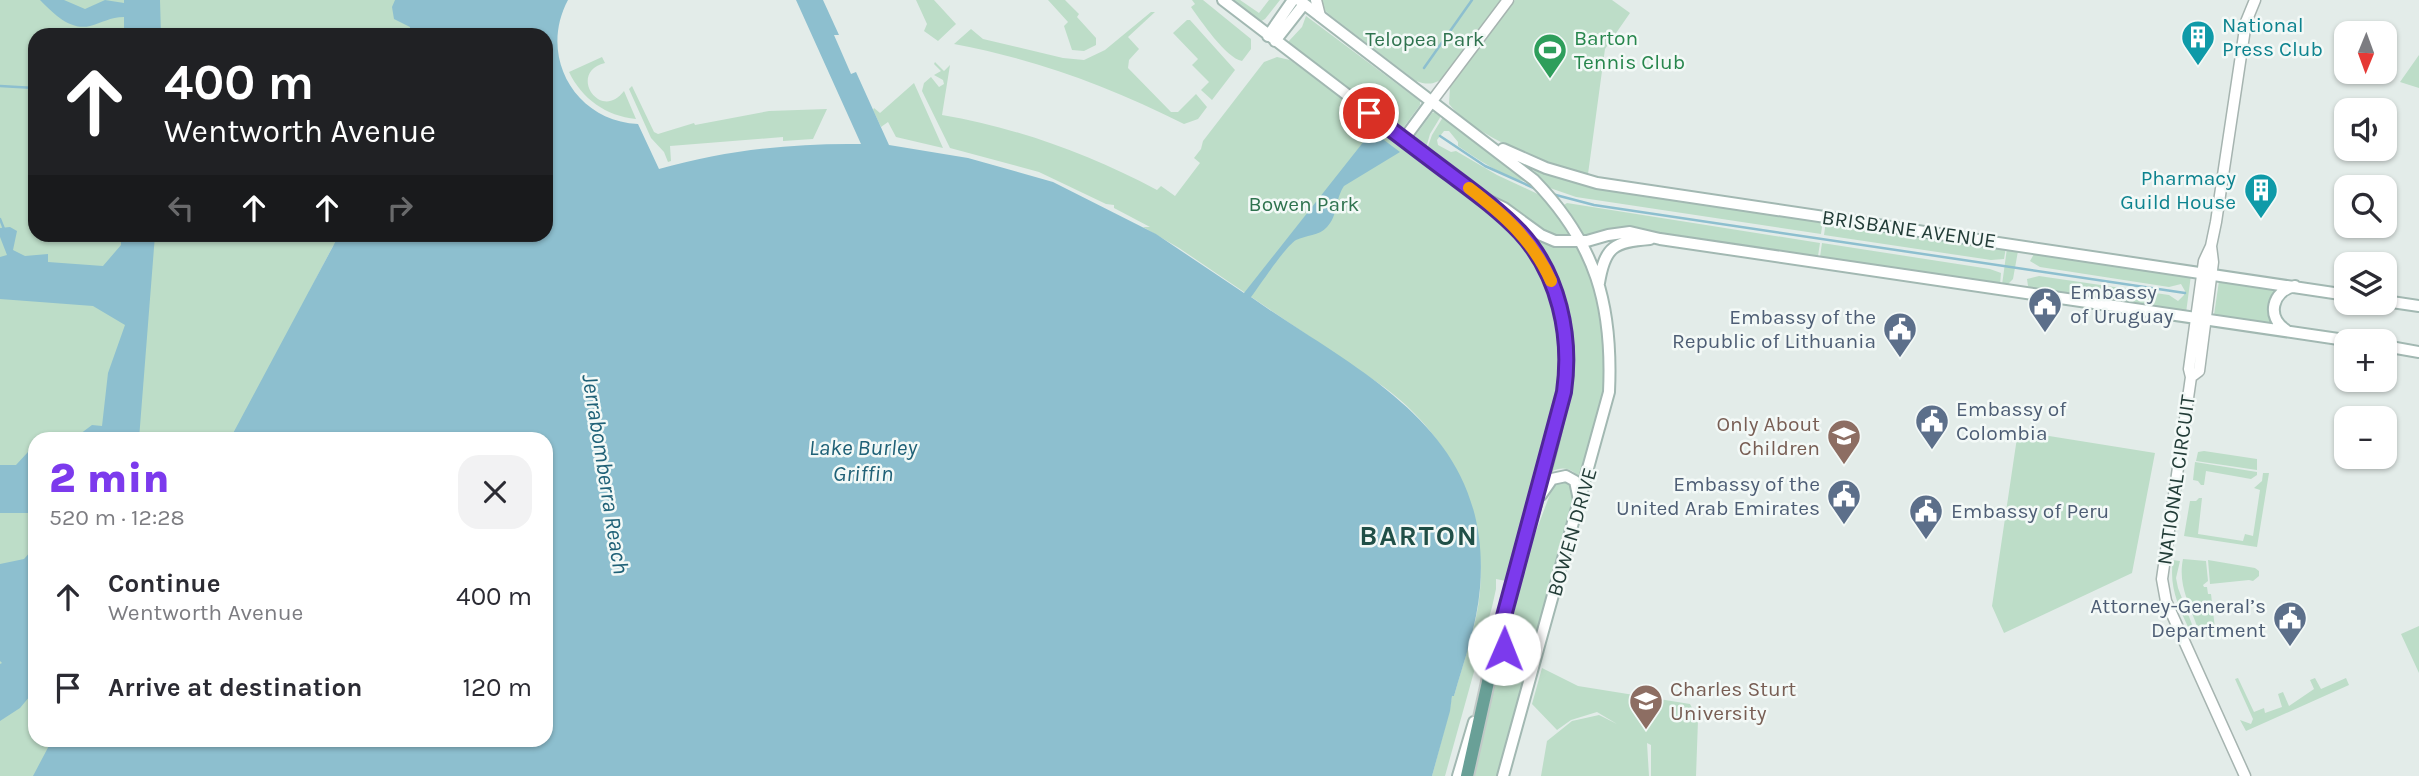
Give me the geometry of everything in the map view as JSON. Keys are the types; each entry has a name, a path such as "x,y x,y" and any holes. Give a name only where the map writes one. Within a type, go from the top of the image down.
{"main road":[{"path":"1223,0 1481,197 1504,208 1548,239 1560,242 1581,241 1636,233 1660,239 2334,338"},
{"path":"1271,39 1301,1 1478,137"},
{"path":"1404,139 1432,101"},
{"name":"BOWEN DRIVE","path":"1478,137 1537,184 1557,205 1581,241 1599,284 1611,353 1609,392 1503,776"},
{"name":"BRISBANE AVENUE","path":"1478,137 1546,168 1597,183 2334,293"},
{"name":"BOWEN DRIVE","path":"1458,776 1536,503 1564,387 1566,354 1563,324 1552,284 1536,252 1515,227 1481,197"},
{"path":"1599,284 1603,263 1615,246 1628,241 1660,239"},
{"path":"2292,332 2278,325 2273,306 2280,293 2295,286"},
{"path":"2397,303 2419,306"},
{"path":"2397,348 2419,352"},
{"path":"1536,503 1552,479 1566,475 1576,483 1578,508"},
{"path":"1504,616 1504,649 1509,659 1525,661 1540,643"},
{"path":"1466,776 1492,664"}],"street":[{"path":"1317,0 1320,16"},
{"path":"1432,101 1508,0"},
{"name":"NATIONAL CIRCUIT","path":"2245,776 2166,601 2163,566 2192,377 2189,369 2201,318 2207,273 2204,261 2211,246 2246,22 2255,0"}],"green space":[{"path":"0,0 506,0 526,28 28,28 28,242 337,242 310,290 258,432 28,432 28,747 139,747 112,776 0,776"},
{"path":"916,0 934,0 956,24 938,41 924,31 927,24"},
{"path":"1048,0 1065,0 1096,38 1096,45 1084,51 1072,50 1064,26 1068,22"},
{"path":"1192,0 1203,0 1251,39 1251,49 1242,61 1214,38 1191,7 1195,4"},
{"path":"1230,0 1240,0 1259,13 1269,0 1280,0 1265,19 1258,23"},
{"name":"Telopea Park","path":"1319,0 1502,0 1445,76 1428,84 1416,81 1330,15 1322,8"},
{"path":"1515,0 1612,0 1630,13 1605,49 1588,174 1532,156 1495,139 1462,117 1449,104 1450,87"},
{"path":"1151,12 1155,12 1128,37 1139,49 1129,60 1128,68 1171,112 1178,112 1196,94 1207,107 1198,119 1184,124 1128,98 1044,66 954,44 971,29 983,39 1063,58 1084,60 1105,50"},
{"path":"1306,16 1420,101 1420,105 1403,128 1399,129 1288,42 1302,27"},
{"path":"1190,20 1235,70 1212,100 1201,90 1209,82 1192,65 1198,59 1173,33"},
{"path":"2419,55 2419,88 2400,82"},
{"path":"602,57 605,63 594,68 589,76 591,92 597,99 606,101 615,99 624,91 636,119 615,114 596,105 574,82 569,72"},
{"name":"Bowen Park","path":"1277,57 1290,60 1501,221 1517,238 1542,274 1557,315 1562,362 1554,413 1506,581 1496,579 1492,607 1445,776 1432,776 1452,696 1476,618 1480,591 1480,561 1477,531 1470,503 1445,451 1428,428 1384,387 1179,248 1143,227 1150,227 1114,208 1114,205 1106,204 1039,172 950,148 922,91 924,83 931,77 939,87 944,84 943,80 934,75 941,71 935,62 944,71 950,65 942,115 998,127 1052,144 1157,190 1161,186 1175,196 1200,163 1194,158 1203,141 1264,62"},
{"path":"914,83 943,148 896,137 888,122 881,127 873,110 874,108 880,113"},
{"path":"632,86 654,132 658,134 694,123 695,125 769,111 827,109 813,139 783,141 783,137 670,146 671,161 668,162 664,152 651,138 629,89"},
{"path":"1435,112 1441,116 1430,134 1426,148 1415,136"},
{"path":"1443,117 1529,181 1503,174 1483,162 1458,146 1449,131 1444,131 1437,140 1438,145 1451,152 1456,151 1497,175 1542,196 1574,236 1558,238 1537,228 1427,149"},
{"path":"1532,169 1578,183 1823,220 1821,234 1576,197 1550,188"},
{"path":"1567,203 1820,243 1818,256 1633,229 1586,239 1564,205"},
{"path":"1826,221 2006,247 2004,259 1991,260 1824,235"},
{"path":"1528,233 1537,238 1579,245 1601,305 1606,387 1580,481 1575,473 1568,469 1552,471 1565,406 1570,349 1567,321 1559,293 1547,264"},
{"path":"1822,243 1990,269 2001,273 2000,285 1820,257"},
{"path":"2007,248 2018,251 2013,279 2006,286 2002,285"},
{"path":"2034,254 2191,275 2186,313 2036,290 2028,286 2027,279 2039,276 2169,295 2178,301 2185,291 2181,284 2169,287 2040,267 2030,261"},
{"path":"2219,281 2279,291 2274,324 2214,315"},
{"path":"2018,431 2155,453 2132,573 2004,633 1992,606"},
{"path":"2198,452 2257,459 2257,470 2196,461"},
{"path":"2195,462 2257,472 2257,475 2251,479 2206,471 2204,485 2201,485 2193,480"},
{"path":"2263,473 2269,473 2257,547 2184,536 2190,501 2202,498 2198,534 2243,541 2245,534 2253,536 2260,490 2254,488 2262,481"},
{"path":"1555,481 1571,481 1574,492 1564,542 1549,596 1528,654 1519,659 1508,652 1508,642 1532,542"},
{"path":"2183,559 2206,561 2208,581 2203,585 2207,587 2208,594 2211,594 2216,637 2210,638 2204,625 2197,626 2183,584"},
{"path":"2173,560 2180,561 2176,578 2193,627 2189,629 2173,587"},
{"path":"2208,560 2255,568 2259,571 2259,576 2253,581 2210,584"},
{"path":"2419,626 2419,673 2401,634"},
{"path":"1499,655 1513,666 1530,665 1499,776 1471,776"},
{"name":"Charles Sturt University","path":"1542,668 1578,686 1690,704 1698,720 1696,776 1651,776 1651,745 1647,743 1649,776 1541,776 1547,741 1572,721 1599,715 1617,724 1597,712 1571,720 1557,730 1532,704"},
{"path":"2238,678 2254,712 2264,708 2265,713 2282,707 2278,694 2283,692 2289,706 2314,689 2310,680 2315,678 2321,689 2346,678 2349,685 2246,731 2240,720 2251,724 2253,719 2235,679"}],"water":[{"path":"40,0 64,0 85,9 105,0 124,3 124,0 160,0 161,28 124,28 124,17 90,26 76,26 62,20"},
{"name":"Lake Burley Griffin","path":"395,0 568,0 560,21 557,43 560,63 568,82 580,98 596,111 616,120 638,124 659,169 759,149 861,144 796,0 823,0 839,35 834,35 851,74 856,72 889,145 968,158 1053,182 1156,234 1244,293 1372,131 1400,152 1344,186 1331,223 1320,232 1300,238 1291,244 1251,297 1335,352 1411,411 1442,446 1465,486 1478,533 1480,588 1470,643 1452,696 1432,776 33,776 48,747 553,747 553,432 234,432 335,242 553,242 553,28 410,28 394,19 392,7"},
{"path":"10,227 17,231 13,250 25,256 48,254 48,262 103,266 121,242 154,242 140,432 83,432 92,425 102,426 108,373 125,325 93,306 0,299 0,257 7,255 0,237 0,228"},
{"path":"28,452 28,513 0,513 0,465 16,465"},
{"path":"28,554 28,698 20,708 0,721 0,564 24,559"}],"waterway":[{"path":"1424,68 1472,0"},
{"path":"0,86 28,88"},
{"path":"1440,136 1485,166 1536,189"},
{"path":"1552,194 1594,205 2185,293"},
{"path":"0,219 4,229"}],"slow traffic":[{"path":"1469,188 1521,233 1536,252 1551,281"}],"place":[{"name":"National Press Club","path":"2198,67"},
{"name":"Barton Tennis Club","path":"1550,80"},
{"name":"Pharmacy Guild House","path":"2261,220"},
{"name":"Embassy of Uruguay","path":"2045,334"},
{"name":"Embassy of the Republic of Lithuania","path":"1900,359"},
{"name":"Embassy of Colombia","path":"1932,451"},
{"name":"Only About Children","path":"1844,466"},
{"name":"Embassy of the United Arab Emirates","path":"1844,526"},
{"name":"Embassy of Peru","path":"1926,541"},
{"name":"Attorney-General’s Department","path":"2290,648"},
{"name":"Charles Sturt University","path":"1646,731"}],"district":[{"name":"BARTON","path":"1419,535"}],"route":[{"path":"1369,113 1493,207 1521,233 1536,252 1547,273 1562,315 1566,339 1564,392 1504,616 1504,649"}],"water label":[{"name":"Jerrabomberra Reach","path":"606,474"}]}
